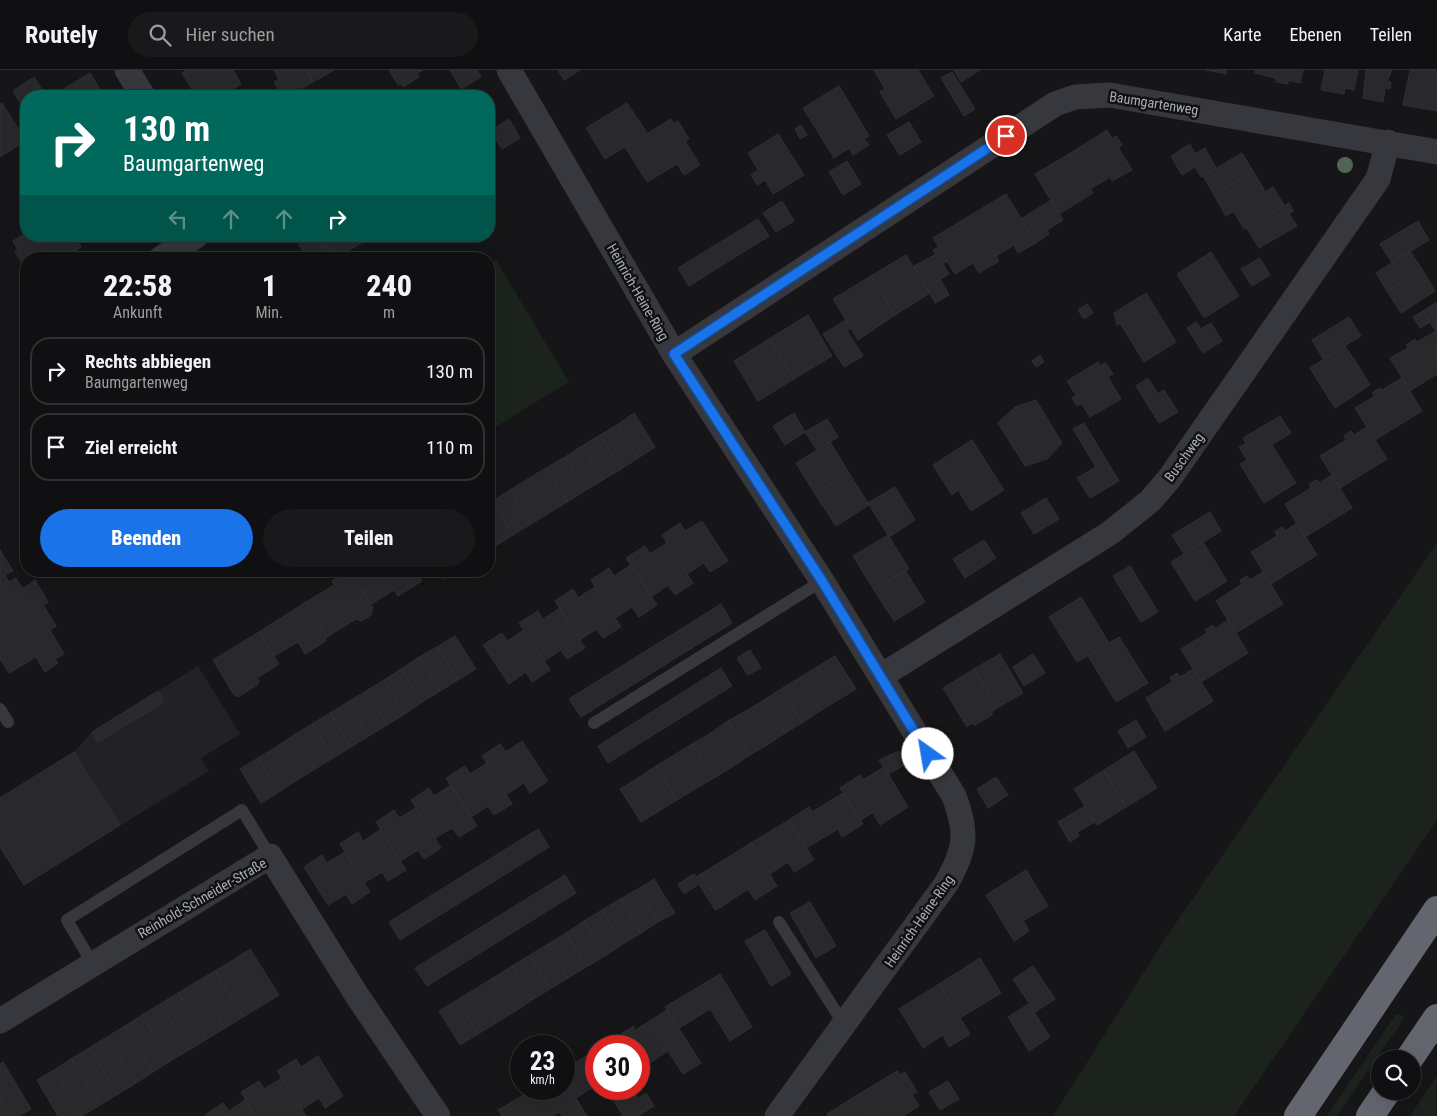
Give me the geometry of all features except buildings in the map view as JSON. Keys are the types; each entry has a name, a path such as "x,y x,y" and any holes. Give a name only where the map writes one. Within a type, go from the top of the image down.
{"highway":[{"path":"1298,1116 1437,910"},
{"path":"1415,1050 1437,1018"},
{"path":"1370,1116 1381,1100"}],"street":[{"path":"127,70 139,90"},
{"name":"Heinrich-Heine-Ring","path":"509,70 674,354 822,581 881,676 954,796 963,821 963,840 958,862 946,884 845,1026 777,1116"},
{"name":"Baumgartenweg","path":"674,354 1055,104 1075,97 1110,95 1437,152"},
{"name":"Buschweg","path":"881,676 1110,533 1150,501 1169,479 1378,179 1388,142"},
{"path":"171,252 187,242"},
{"name":"Reinhold-Schneider-Straße","path":"0,1021 92,963 270,856 358,997 438,1116"}],"lane":[{"path":"594,723 822,581"},
{"path":"0,708 8,722"},
{"path":"92,963 67,920 242,810 270,856"},
{"path":"780,922 845,1026"}],"shaded area":[{"path":"495,261 569,382 495,427"},
{"path":"1437,543 1437,820 1234,1116 1053,1116 1165,939"},
{"path":"198,666 240,734 201,758 209,771 24,885 0,847 0,798 74,752 92,732"},
{"path":"1396,1014 1405,1017 1382,1050 1372,1050"},
{"path":"1371,1051 1371,1066 1337,1116 1327,1116"},
{"path":"1437,1076 1436,1116 1410,1116"}],"route":[{"path":"928,754 822,581 674,354 1006,136"}]}
